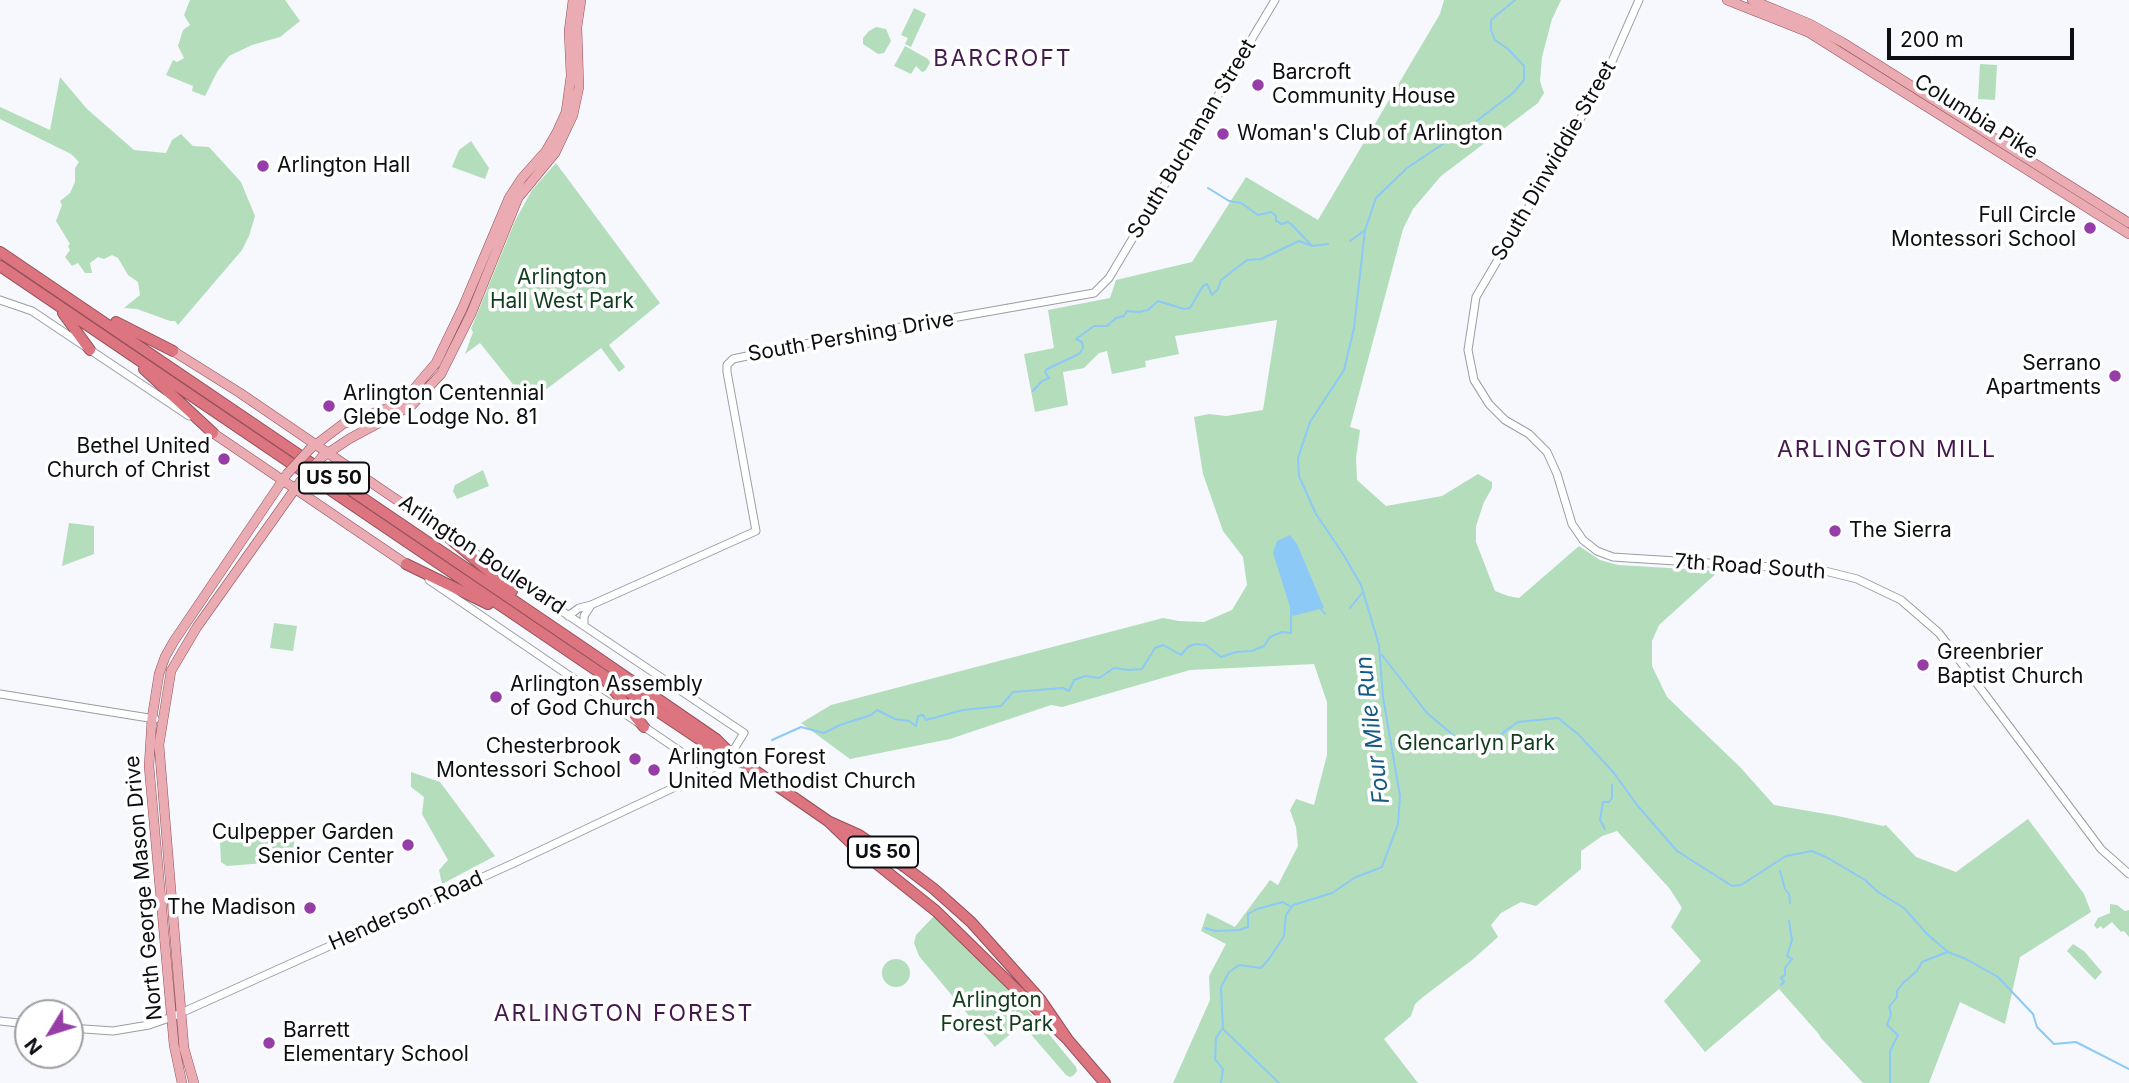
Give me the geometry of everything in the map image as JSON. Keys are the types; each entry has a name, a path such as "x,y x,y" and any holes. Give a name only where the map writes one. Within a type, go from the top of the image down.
{"highway":[{"path":"0,245 38,278"},
{"name":"Arlington Boulevard","path":"0,252 588,651 716,739 730,754 828,821 846,839 911,889 957,930 1068,1040 1105,1083"},
{"name":"Arlington Boulevard","path":"0,266 711,747 730,754"},
{"path":"0,276 37,291"},
{"path":"80,305 89,306 173,351"},
{"path":"58,306 90,351"},
{"path":"121,348 213,433"},
{"path":"435,526 588,651"},
{"path":"406,564 520,619"},
{"path":"596,670 644,727"}],"main road":[{"name":"North George Mason Drive","path":"194,1083 176,1015 149,766 152,718 164,657 286,477 312,447 343,425 391,407 408,396 436,363 509,198 522,178 546,151 566,112 571,76 569,31 573,0"},
{"name":"North George Mason Drive","path":"182,1083 174,1045 176,1015 159,745 171,671 179,654 298,485 325,455 412,405 441,374 471,314 518,198 555,153 568,130 579,87 577,27 581,0"},
{"name":"Columbia Pike","path":"1727,0 1808,32 2129,233"},
{"name":"Columbia Pike","path":"1752,0 1810,24 1842,42 2129,223"},
{"path":"173,351 231,387 312,447 435,526"},
{"path":"213,433 298,485 406,564"}],"street":[{"name":"South Buchanan Street","path":"1109,278 1275,0"},
{"name":"South Dinwiddie Street","path":"1471,323 1476,298 1606,75 1639,0"},
{"name":"South Pershing Drive","path":"568,616 579,608 756,531 727,372 727,365 733,359 1094,293 1109,278"},
{"path":"0,300 21,305 57,327 213,433"},
{"name":"7th Road South","path":"1471,323 1468,350 1474,380 1492,408 1505,420 1529,434 1547,452 1557,474 1570,520 1588,545 1614,557 1821,570 1857,579 1901,600 1939,633 2101,849 2129,874"},
{"path":"435,526 744,733 730,754"},
{"path":"406,564 709,771"},
{"path":"584,626 584,616 591,605"},
{"path":"0,694 163,720"},
{"name":"Henderson Road","path":"84,1029 113,1031 149,1025 176,1015 514,863 709,771 730,754"}],"green space":[{"path":"190,0 285,0 300,21 280,37 252,45 229,56 205,96 192,91 193,86 166,75 173,60 177,62 184,58 178,46 183,30 190,25 184,15"},
{"name":"Glencarlyn Park","path":"1444,0 1561,0 1552,19 1542,57 1540,81 1544,93 1538,103 1441,176 1413,209 1403,229 1350,427 1360,430 1356,458 1357,480 1386,506 1442,496 1478,474 1492,482 1476,526 1476,542 1495,591 1508,596 1519,598 1579,546 1600,560 1618,565 1719,571 1659,625 1652,641 1652,666 1667,697 1740,767 1774,805 1886,825 1916,857 1956,872 2028,819 2084,894 2091,912 2020,957 2005,1024 1960,1002 1929,1083 1863,1083 1779,989 1705,1052 1664,1001 1701,961 1671,927 1682,908 1670,889 1617,831 1602,836 1581,851 1581,869 1536,906 1521,902 1501,913 1491,925 1498,937 1415,1004 1411,1016 1384,1039 1418,1083 1173,1083 1210,1000 1209,976 1226,944 1201,931 1207,913 1235,927 1270,880 1278,885 1298,846 1296,827 1290,810 1296,799 1314,805 1327,755 1327,702 1314,664 1190,670 1062,707 1051,705 950,739 850,759 801,723 831,705 1163,618 1204,622 1232,610 1247,585 1243,557 1223,531 1203,474 1194,417 1209,414 1226,416 1263,410 1277,320 1175,336 1179,354 1145,361 1146,367 1112,374 1107,351 1099,353 1084,368 1063,372 1068,405 1035,412 1024,354 1054,348 1048,310 1110,298 1116,280 1192,262 1246,177 1318,220 1440,14"},
{"path":"914,8 926,14 911,47 905,44 908,38 901,35"},
{"path":"876,27 886,29 891,41 884,53 878,54 863,44 863,38"},
{"path":"905,46 928,59 930,63 925,71 922,72 916,66 911,74 894,66"},
{"path":"1980,64 1997,65 1995,100 1978,99"},
{"path":"60,77 87,109 134,150 166,153 172,140 181,134 193,146 209,147 241,182 255,216 249,236 242,250 178,325 175,321 137,309 124,308 140,295 138,282 128,275 118,258 112,255 104,259 98,257 90,263 92,273 85,273 78,263 72,266 65,257 70,250 70,244 56,221 62,205 60,201 70,193 75,182 75,168 79,162 71,154 0,119 0,107 50,130"},
{"path":"471,141 489,168 485,179 452,167 459,150"},
{"name":"Arlington Hall West Park","path":"556,163 660,303 609,345 625,367 619,372 601,348 528,403 480,343 465,354 473,332 471,329 515,221 532,190"},
{"path":"483,470 489,486 457,499 453,491 455,485"},
{"path":"69,523 94,526 94,554 62,566"},
{"path":"274,623 297,626 293,651 270,648"},
{"path":"411,772 440,782 495,856 442,884 439,870 448,860 422,814 424,797 411,787"},
{"path":"292,832 295,835 292,859 289,861 227,866 221,862 220,843 229,837"},
{"path":"2110,904 2125,911 2129,910 2129,937 2112,922 2103,929 2101,926 2097,929 2094,925 2098,918 2110,913"},
{"name":"Arlington Forest Park","path":"934,916 978,957 1048,1033 1076,1067 1074,1075 1066,1075 1022,1024 995,1047 919,956 914,943 916,935"},
{"path":"2073,944 2084,951 2102,972 2095,980 2067,951"},
{"path":"896,959 906,963 910,973 906,983 896,987 886,983 882,973 886,963"}],"water":[{"path":"1290,535 1297,544 1324,608 1293,616 1273,553 1277,541"}],"waterway":[{"name":"Four Mile Run","path":"1279,1083 1223,1029 1221,987 1229,972 1239,965 1261,968 1269,959 1284,936 1286,915 1293,905 1332,893 1356,877 1382,867 1398,824 1400,796 1383,697 1379,645 1361,585 1316,514 1299,476 1298,458 1310,422 1344,370 1354,328 1365,230 1376,198 1407,168 1470,126 1513,93 1524,80 1524,66 1495,40 1491,30 1491,20 1515,0"},
{"path":"1208,188 1229,201 1241,203 1258,215 1271,212 1276,216 1276,221 1291,224 1311,245"},
{"path":"1350,241 1364,231"},
{"path":"1033,391 1049,378 1045,372 1047,369 1079,354 1083,348 1082,342 1076,339 1094,326 1107,326 1116,318 1124,316 1127,311 1148,310 1158,301 1184,309 1190,308 1203,286 1207,284 1212,295 1221,280 1247,260 1261,259 1299,241 1312,246 1328,244"},
{"path":"1350,608 1362,593"},
{"path":"772,740 801,727 824,733 871,715 877,710 916,726 918,716 923,715 926,720 963,710 1001,706 1013,692 1063,688 1069,691 1074,680 1085,676 1099,678 1114,668 1142,669 1155,648 1163,645 1181,655 1195,644 1206,645 1221,657 1252,651 1264,646 1270,637 1282,632 1291,633 1291,609"},
{"path":"1321,609 1325,614"},
{"path":"1382,655 1427,713 1466,746 1488,751 1505,731 1518,722 1558,718 1578,734 1614,773 1637,805 1677,851 1732,886 1741,885 1786,856 1812,851 1828,858 1904,908 1928,935 1948,952 1998,977 2033,1014 2037,1027 2054,1044 2076,1042 2129,1069"},
{"path":"1605,829 1600,820 1603,802 1609,802 1612,798 1612,785"},
{"path":"1780,871 1790,903"},
{"path":"1205,928 1216,931 1239,930 1248,927 1248,914 1257,909 1283,902 1291,907"},
{"path":"1781,985 1784,982 1781,978 1785,975 1785,968 1792,959 1787,956 1792,940 1789,921"},
{"path":"1890,1083 1890,1051 1898,1035 1887,1025 1891,1014 1889,1007 1897,997 1897,991 1922,962 1947,952"},
{"path":"1221,1083 1223,1069 1215,1059 1216,1038 1222,1029"}],"place":[{"name":"Barcroft Community House","path":"1258,85"},
{"name":"Woman's Club of Arlington","path":"1223,134"},
{"name":"Arlington Hall","path":"263,166"},
{"name":"Full Circle Montessori School","path":"2090,228"},
{"name":"Serrano Apartments","path":"2115,376"},
{"name":"Arlington Centennial Glebe Lodge No. 81","path":"329,406"},
{"name":"Bethel United Church of Christ","path":"224,459"},
{"name":"The Sierra","path":"1835,531"},
{"name":"Greenbrier Baptist Church","path":"1923,665"},
{"name":"Arlington Assembly of God Church","path":"496,697"},
{"name":"Chesterbrook Montessori School","path":"635,759"},
{"name":"Arlington Forest United Methodist Church","path":"654,770"},
{"name":"Culpepper Garden Senior Center","path":"408,845"},
{"name":"The Madison","path":"310,908"},
{"name":"Barrett Elementary School","path":"269,1043"}],"district":[{"name":"BARCROFT","path":"1003,59"},
{"name":"ARLINGTON MILL","path":"1887,450"},
{"name":"ARLINGTON FOREST","path":"624,1014"}]}
